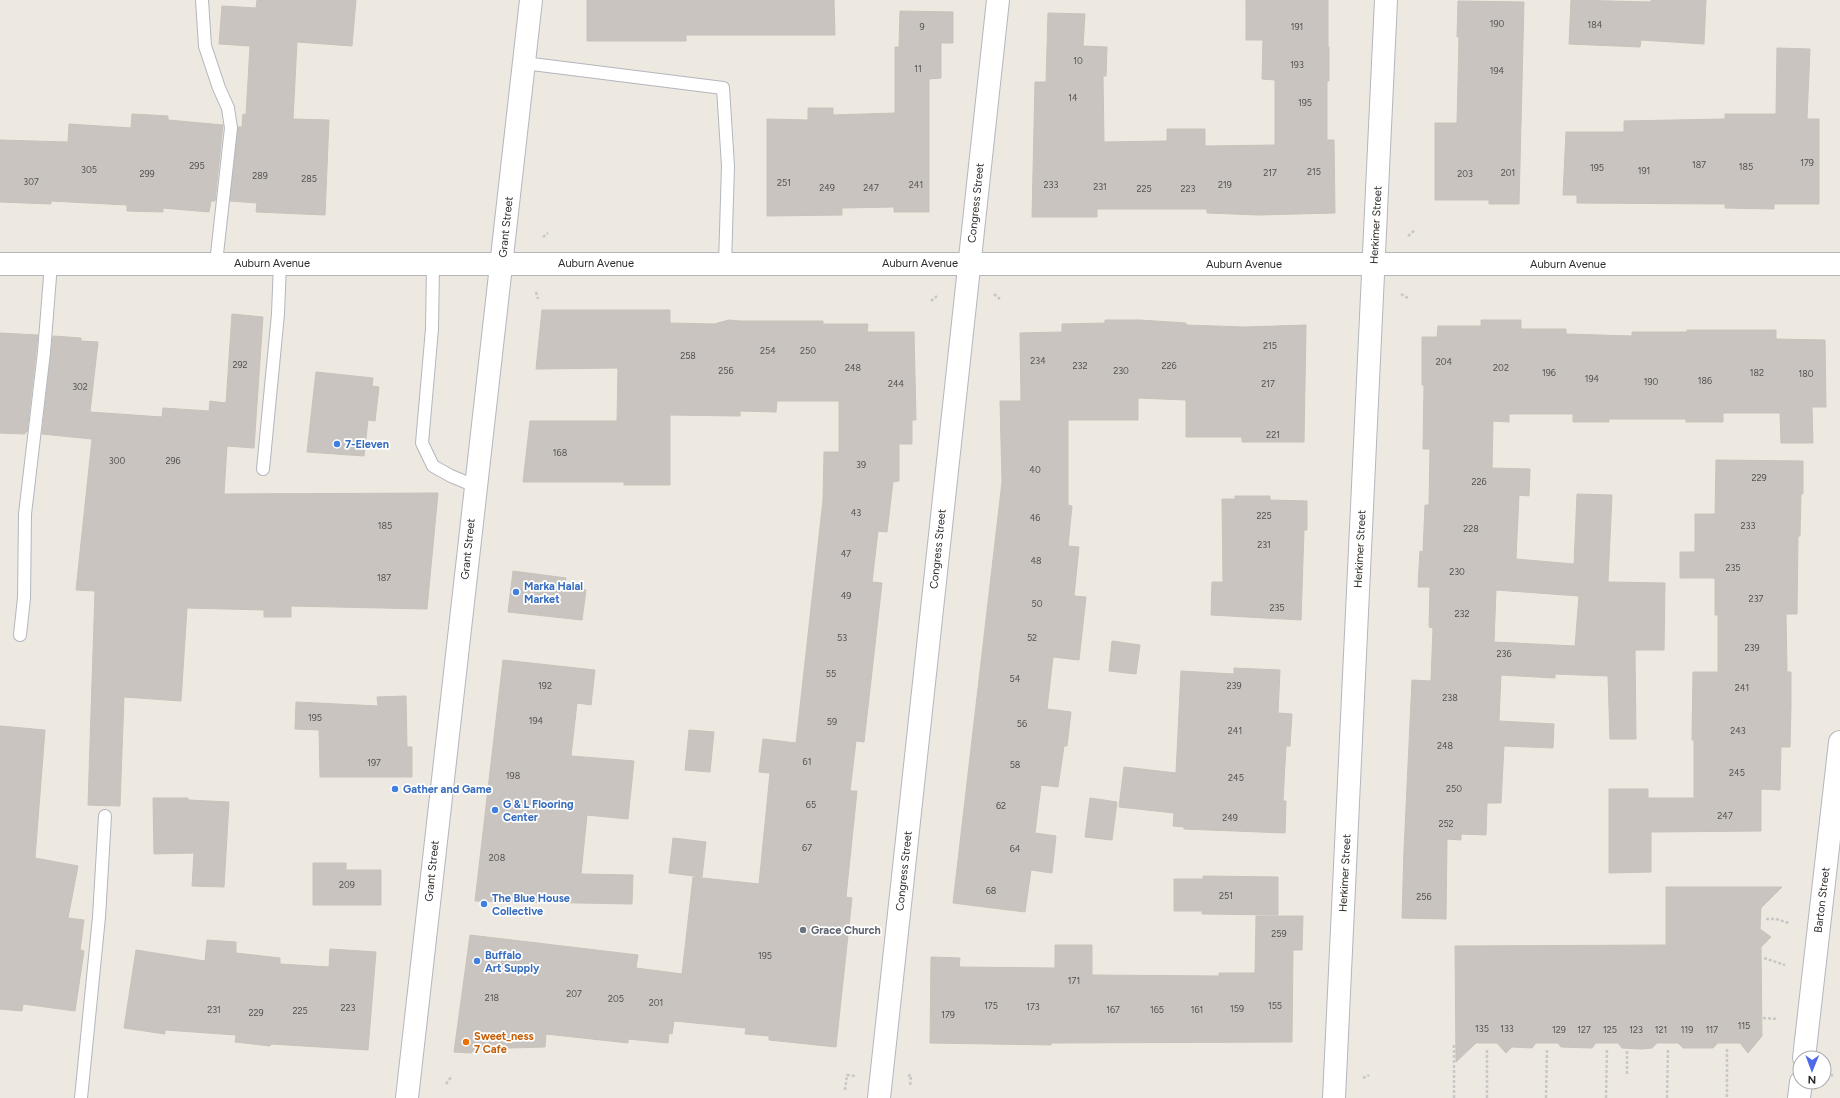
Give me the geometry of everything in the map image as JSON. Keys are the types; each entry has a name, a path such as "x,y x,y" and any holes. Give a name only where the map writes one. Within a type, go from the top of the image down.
{"street":[{"name":"Grant Street","path":"407,1098 531,0"},
{"name":"Congress Street","path":"879,1098 998,0"},
{"name":"Herkimer Street","path":"1334,1098 1386,0"},
{"name":"Auburn Avenue","path":"0,264 1840,264"},
{"name":"Barton Street","path":"1805,1050 1836,808 1840,742"}],"lane":[{"path":"202,0 205,46 219,88 228,108 231,128 216,263"},
{"path":"524,63 723,88 728,166 724,264"},
{"path":"263,469 278,314 280,263"},
{"path":"20,635 24,598 25,514 44,352 51,264"},
{"path":"433,264 432,328 422,443 433,466 451,476 475,486"},
{"path":"81,1098 99,917 105,816"}],"path":[{"path":"1406,238 1414,230"},
{"path":"536,292 538,299"},
{"path":"991,293 1000,298"},
{"path":"1401,294 1408,298"},
{"path":"1766,919 1776,919 1790,923"},
{"path":"1764,958 1785,965"},
{"path":"1763,1018 1778,1019"},
{"path":"1454,1045 1454,1098"},
{"path":"1487,1048 1487,1098"},
{"path":"1606,1098 1608,1048"},
{"path":"1667,1098 1668,1048"},
{"path":"1546,1098 1547,1049"},
{"path":"1727,1049 1727,1098"},
{"path":"1627,1050 1627,1074"},
{"path":"845,1090 846,1075"},
{"path":"910,1086 911,1075"},
{"path":"1361,1080 1369,1075"},
{"path":"446,1084 452,1076"}],"building":[{"path":"257,0 356,0 352,46 297,42 293,119 329,120 325,215 256,212 257,203 230,201 238,127 242,127 243,114 246,115 250,46 219,44 222,6 256,8"},
{"path":"587,0 834,0 835,35 686,35 686,41 587,41"},
{"path":"1246,0 1328,0 1329,81 1327,81 1327,140 1334,140 1335,213 1259,215 1207,213 1207,209 1097,209 1097,217 1032,217 1035,82 1046,82 1048,13 1085,14 1083,46 1107,47 1106,76 1103,76 1104,142 1167,141 1167,129 1205,129 1205,146 1275,145 1275,80 1262,79 1263,40 1246,40"},
{"path":"1571,0 1651,2 1651,0 1706,0 1704,44 1641,40 1640,47 1569,44"},
{"path":"1458,1 1524,2 1519,204 1489,204 1489,200 1435,200 1435,123 1457,123 1459,37 1457,37"},
{"path":"900,11 953,12 953,43 941,43 941,78 929,79 929,212 894,212 894,207 842,208 842,215 767,216 767,119 808,120 808,108 833,108 833,115 895,113 895,47 899,47"},
{"path":"1777,48 1810,49 1807,119 1819,119 1819,204 1774,204 1774,209 1725,208 1725,204 1577,203 1577,195 1563,195 1566,132 1624,132 1624,121 1725,119 1725,114 1776,114"},
{"path":"132,114 168,116 168,120 223,125 215,201 211,201 209,212 163,208 163,212 127,211 127,205 51,201 51,204 0,202 0,140 68,142 69,124 131,128"},
{"path":"542,310 670,310 670,323 714,324 729,320 823,321 823,324 868,324 867,332 914,332 916,420 912,420 912,444 899,444 899,481 893,482 887,532 878,531 872,582 882,583 864,742 856,741 850,791 857,791 846,897 852,898 836,1047 769,1040 769,1036 745,1034 746,1028 674,1021 672,1034 669,1033 668,1043 628,1039 628,1043 546,1034 545,1047 476,1049 471,1053 454,1052 470,935 638,955 636,968 682,974 693,877 759,884 770,773 759,772 763,739 796,743 823,500 824,452 839,452 839,401 777,401 776,412 740,411 740,416 670,415 670,485 624,485 624,482 523,482 530,421 617,421 618,368 536,369"},
{"path":"232,314 263,317 254,448 227,446 224,494 438,493 427,609 291,606 291,617 264,617 264,610 187,608 181,701 124,697 120,806 88,805 95,591 76,590 92,439 42,434 53,336 81,338 81,341 98,342 90,412 162,417 163,408 209,411 210,401 226,403"},
{"path":"1105,320 1139,320 1186,323 1186,325 1244,327 1306,325 1304,442 1242,442 1242,437 1186,437 1186,400 1138,398 1138,420 1068,420 1068,505 1072,506 1068,546 1079,547 1074,596 1086,597 1079,660 1053,657 1047,709 1071,712 1067,746 1064,746 1058,787 1041,785 1035,833 1056,836 1052,873 1031,870 1025,912 953,903 1002,482 1000,401 1021,401 1020,333 1062,332 1062,324 1105,323"},
{"path":"1481,320 1521,320 1521,329 1566,329 1566,334 1632,336 1632,332 1687,332 1687,330 1776,330 1776,339 1825,340 1826,407 1812,407 1813,443 1781,443 1780,413 1723,413 1723,422 1686,422 1686,419 1609,419 1609,422 1573,422 1573,414 1509,414 1509,422 1493,421 1492,468 1530,469 1529,496 1519,495 1516,559 1574,564 1577,494 1612,495 1608,582 1665,583 1664,650 1635,650 1636,739 1610,739 1608,676 1555,674 1555,678 1501,675 1499,721 1554,724 1553,748 1504,746 1501,803 1487,803 1486,835 1461,834 1461,840 1447,839 1446,919 1402,918 1412,680 1431,681 1433,628 1429,627 1430,587 1418,587 1420,551 1423,552 1425,505 1429,505 1430,449 1423,449 1424,385 1422,385 1422,337 1437,337 1438,326 1481,326","holes":["1496,590 1579,596 1575,646 1494,642"]},
{"path":"0,333 38,335 27,432 25,432 25,434 0,433"},
{"name":"7-Eleven","path":"316,372 373,378 372,386 379,387 375,421 368,420 364,456 307,452"},
{"path":"1716,460 1803,461 1803,494 1801,494 1800,536 1798,536 1797,614 1786,614 1787,672 1791,672 1790,747 1781,747 1780,790 1761,789 1761,831 1651,832 1651,872 1609,873 1609,789 1648,789 1648,798 1694,798 1694,740 1692,740 1693,672 1718,672 1718,615 1715,615 1715,578 1680,578 1680,552 1695,552 1695,514 1715,514"},
{"path":"1235,496 1270,496 1270,500 1307,501 1307,530 1304,530 1301,620 1211,615 1212,582 1223,582 1222,499 1235,499"},
{"path":"513,571 566,578 565,588 586,590 582,620 508,612"},
{"path":"1112,641 1140,645 1136,674 1109,671"},
{"path":"503,660 595,670 591,705 577,703 571,756 634,761 628,819 587,815 581,874 633,875 632,904 475,901"},
{"path":"1234,668 1280,670 1278,713 1292,714 1290,746 1286,746 1283,801 1286,801 1285,833 1184,829 1184,827 1173,826 1174,813 1119,807 1124,767 1176,773 1181,671 1234,674"},
{"path":"406,696 407,747 412,747 412,777 320,777 319,730 295,729 296,702 378,706 377,697"},
{"path":"0,726 45,730 35,858 78,866 68,918 84,920 80,950 84,951 75,1011 23,1004 22,1011 0,1009"},
{"path":"689,730 714,732 710,772 685,770"},
{"path":"153,798 188,798 188,800 229,802 224,887 192,886 194,853 154,854"},
{"path":"1090,798 1117,802 1112,840 1085,837"},
{"path":"673,838 706,842 702,877 669,873"},
{"path":"313,863 346,863 346,870 381,870 381,905 313,905"},
{"path":"1203,876 1278,877 1278,915 1202,914 1202,911 1174,911 1174,879 1203,879"},
{"path":"1666,887 1782,887 1761,908 1760,929 1771,937 1761,947 1762,1036 1748,1053 1740,1043 1718,1043 1713,1048 1683,1048 1678,1043 1657,1043 1652,1048 1641,1049 1622,1048 1618,1043 1596,1043 1592,1048 1561,1047 1558,1043 1536,1043 1532,1048 1512,1047 1506,1053 1497,1043 1476,1043 1456,1062 1455,946 1666,945"},
{"path":"1256,916 1303,916 1302,950 1293,950 1292,1042 1051,1043 1051,1045 930,1043 931,957 960,958 959,967 1055,968 1055,945 1092,945 1092,975 1219,976 1219,973 1255,973"},
{"path":"207,940 236,942 236,953 280,958 280,964 329,967 330,949 376,952 368,1050 271,1044 270,1046 235,1042 236,1035 165,1030 165,1034 124,1028 136,950 205,961"}],"place":[{"name":"7-Eleven","path":"337,444"},
{"name":"Marka Halal Market","path":"516,592"},
{"name":"Gather and Game","path":"395,789"},
{"name":"G & L Flooring Center","path":"495,810"},
{"name":"The Blue House Collective","path":"484,904"},
{"name":"Grace Church","path":"803,930"},
{"name":"Buffalo Art Supply","path":"477,961"},
{"name":"Sweet_ness 7 Cafe","path":"466,1042"}]}
